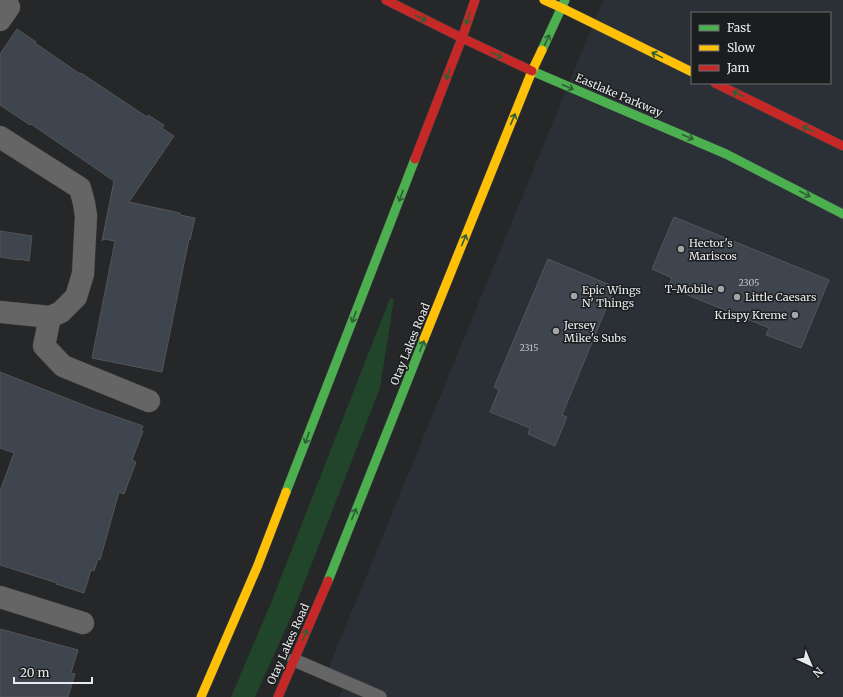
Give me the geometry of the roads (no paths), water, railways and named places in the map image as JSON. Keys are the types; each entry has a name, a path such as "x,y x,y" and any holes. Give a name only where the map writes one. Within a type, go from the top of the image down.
{"main road":[{"name":"Eastlake Parkway","path":"386,0 532,71 726,154 843,214"},
{"path":"201,697 258,565 462,38 474,0"},
{"path":"544,0 563,4 691,71"},
{"name":"Otay Lakes Road","path":"278,697 325,588 532,71 563,4"},
{"path":"717,84 843,146"}],"street":[{"path":"0,137 80,188 86,216 82,274 76,297 61,312 50,317 0,312"},
{"path":"50,317 44,346 64,366 149,401"},
{"path":"0,597 84,623"}],"lane":[{"path":"294,660 380,697"}],"place":[{"name":"Hector's Mariscos","path":"681,249"},
{"name":"T-Mobile","path":"721,289"},
{"name":"Epic Wings N' Things","path":"574,296"},
{"name":"Little Caesars","path":"737,297"},
{"name":"Krispy Kreme","path":"795,315"},
{"name":"Jersey Mike's Subs","path":"556,331"}]}
